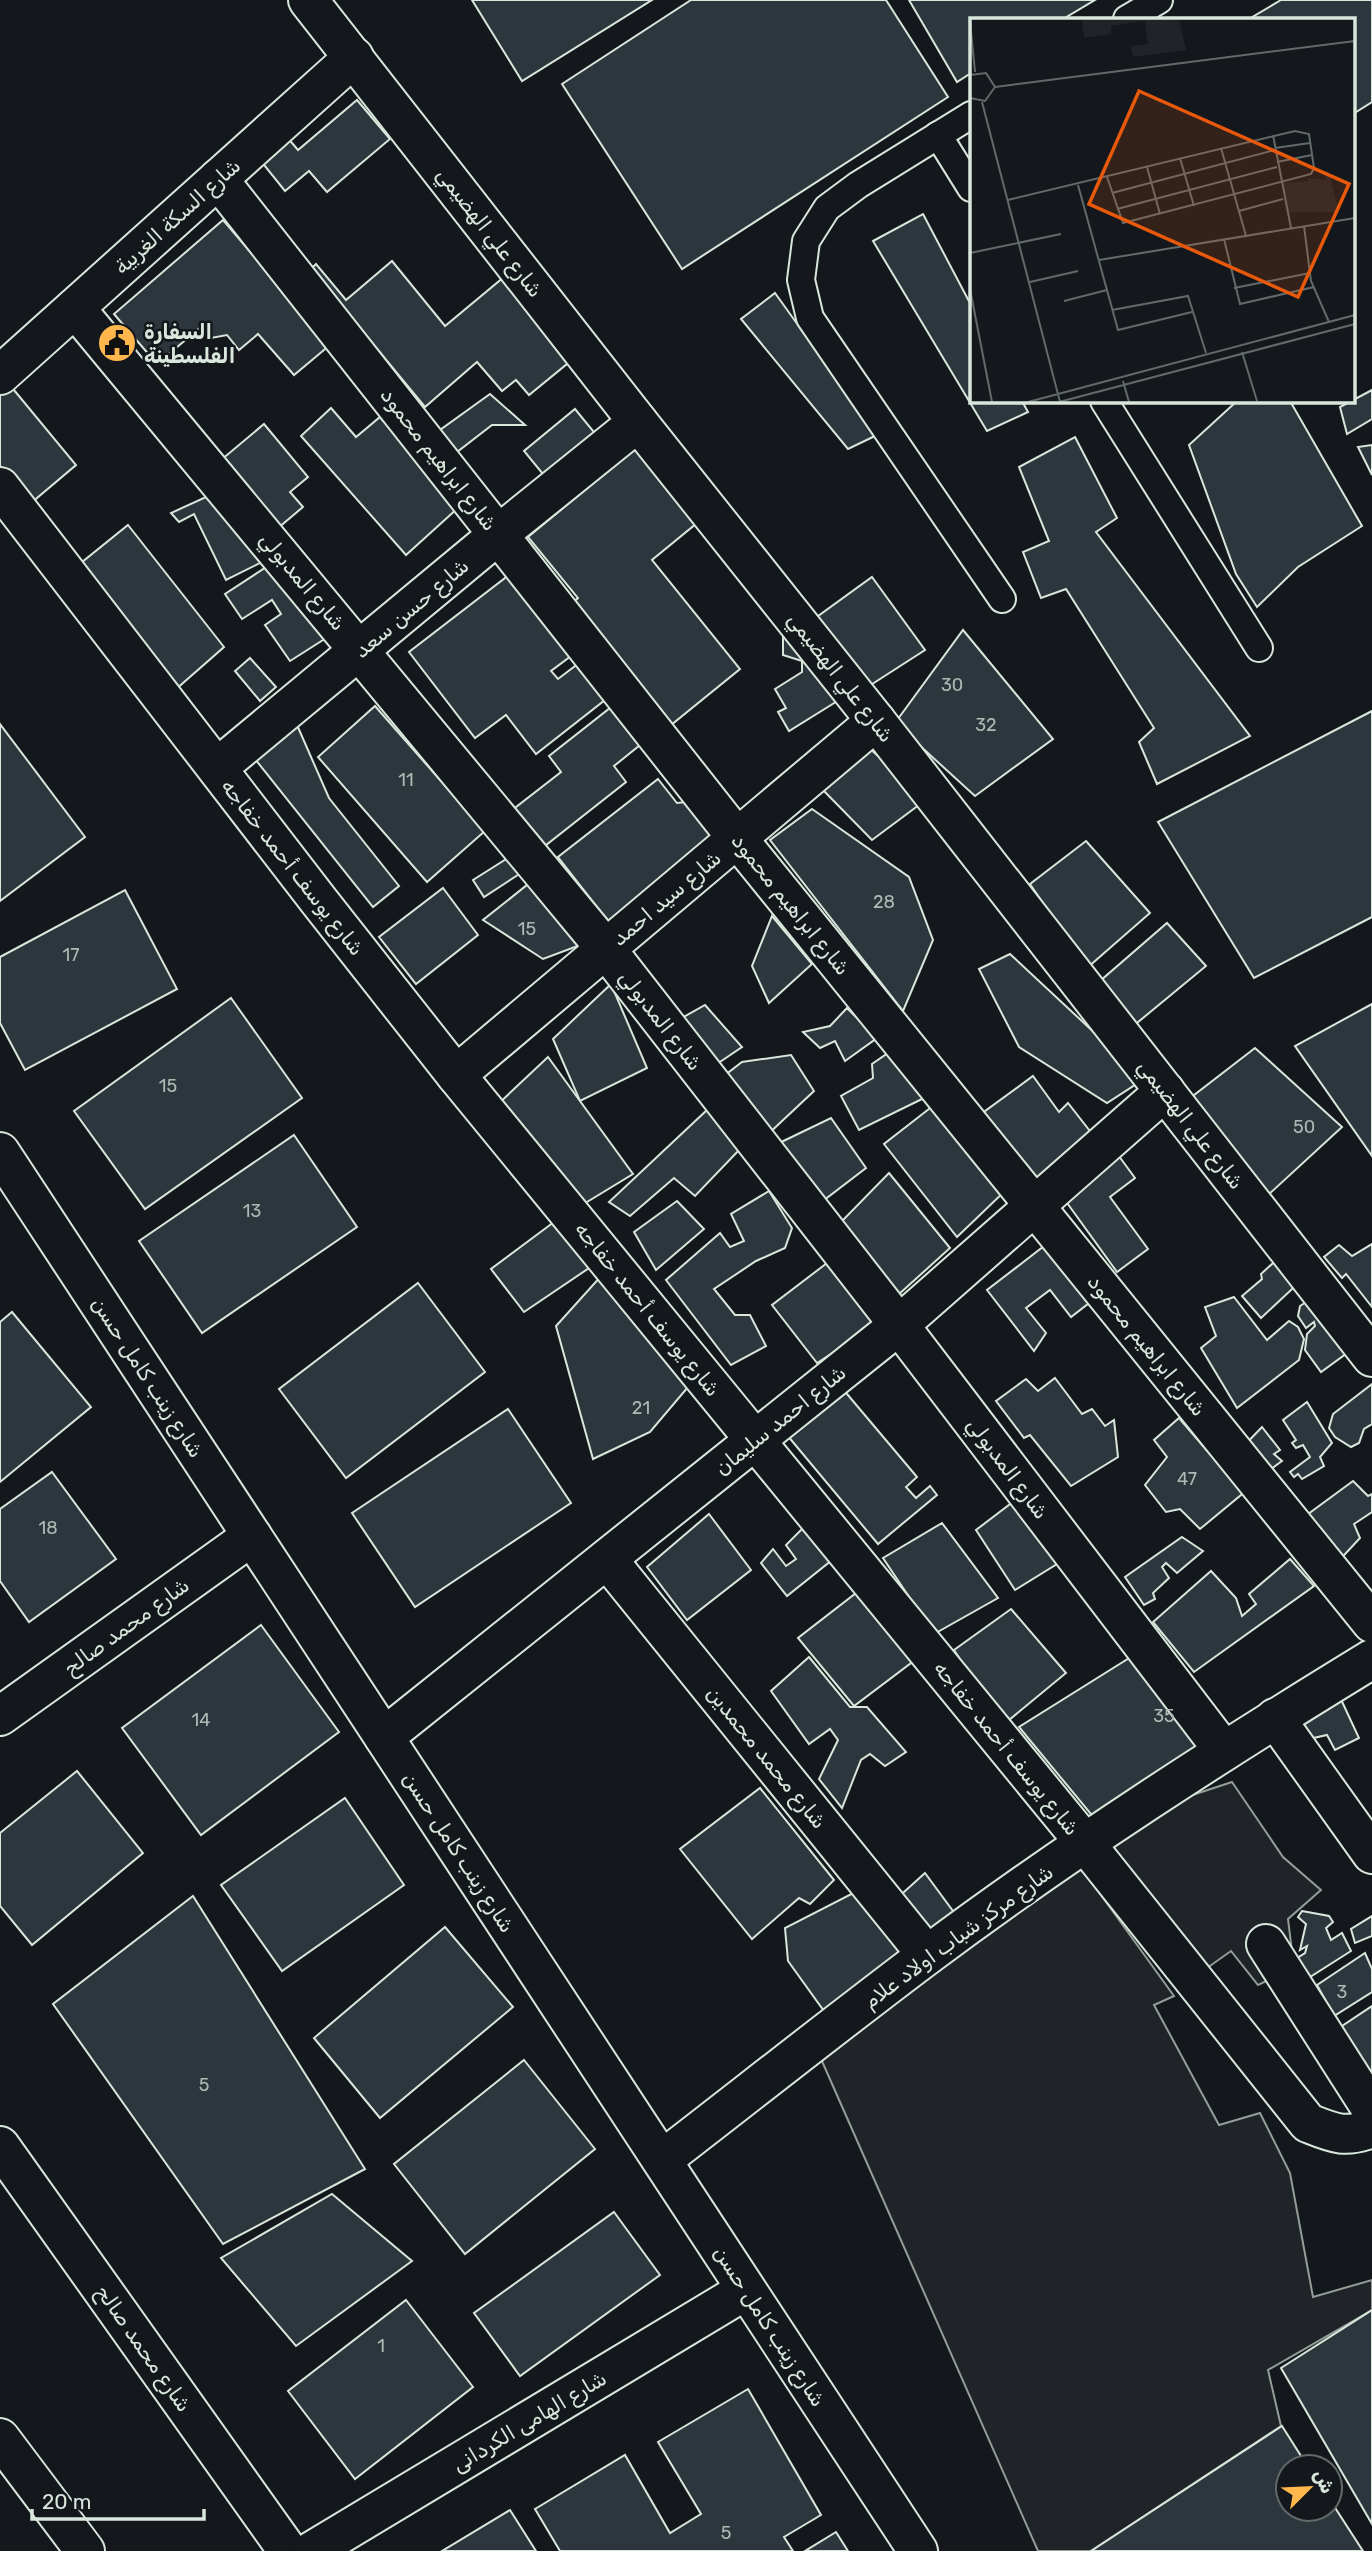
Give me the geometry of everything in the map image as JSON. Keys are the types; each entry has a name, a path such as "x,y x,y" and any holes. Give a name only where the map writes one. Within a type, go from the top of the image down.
{"street":[{"name":"شارع علي الهضيمي","path":"308,0 876,721 1372,1357"},
{"name":"شارع السكة الغربية","path":"0,375 354,57"},
{"name":"شارع ابراهيم محمود","path":"218,179 737,838 1372,1623"},
{"name":"شارع المدبولي","path":"75,308 606,949 899,1325 1224,1751"},
{"name":"شارع حسن سعد","path":"217,768 638,422"},
{"name":"شارع يوسف أحمد خفاجه","path":"0,487 456,1075 1086,1843 1308,2123 1338,2135 1360,2133 1372,2128"},
{"name":"شارع سيد احمد","path":"456,1075 876,721"},
{"name":"شارع احمد سليمان","path":"384,1737 899,1325 1165,1091"},
{"name":"شارع زينب كامل حسن","path":"0,1152 918,2551"},
{"name":"شارع محمد صالح","path":"0,1716 252,1536"},
{"name":"شارع محمد محمدين","path":"607,1559 927,1955"},
{"name":"شارع مركز شباب اولاد علام","path":"662,2161 927,1955 1086,1843 1224,1751 1372,1659"},
{"path":"1275,1718 1372,1854"},
{"path":"1266,1944 1372,2110"},
{"name":"شارع محمد صالح","path":"0,2146 288,2551"},
{"name":"شارع الهامى الكردانى","path":"312,2551 746,2290"},
{"path":"0,2438 85,2551"}],"lane":[{"path":"1129,18 1159,0"},
{"path":"970,116 858,185 827,208 806,241 801,280 810,317 1002,599"},
{"path":"938,135 970,186"},
{"path":"1105,402 1259,648"}],"shaded area":[{"path":"1232,1782 1283,1857 1321,1890 1288,1919 1294,1968 1258,1985 1231,1951 1200,1973 1096,1846 1141,1812"},
{"path":"1080,1866 1174,1996 1154,2005 1219,2125 1260,2113 1290,2173 1313,2297 1372,2280 1372,2310 1268,2370 1281,2426 1091,2551 1038,2551 814,2043"}],"building":[{"path":"472,0 652,0 522,81"},
{"path":"691,0 886,0 948,97 682,269 562,84"},
{"path":"909,0 1095,0 1065,18 970,18 970,74 957,82"},
{"path":"1281,0 1372,0 1372,102 1354,113 1354,18 1251,18"},
{"path":"357,100 390,139 327,192 309,171 285,191 260,160 287,137 298,150"},
{"path":"923,214 970,303 970,402 1023,402 1028,412 987,431 873,241"},
{"path":"223,220 330,345 294,375 258,334 239,350 227,335 211,338 202,326 157,364 114,314"},
{"path":"392,261 445,326 504,277 573,359 529,395 516,380 502,391 477,362 425,407 311,269 316,264 346,300"},
{"path":"775,293 877,435 848,449 741,319"},
{"path":"9,384 76,465 31,503 0,466 0,392"},
{"path":"1372,390 1372,419 1347,434 1340,407 1354,402"},
{"path":"490,394 525,425 492,425 457,452 440,430"},
{"path":"1236,402 1291,402 1362,526 1298,567 1257,607 1236,574 1189,445"},
{"path":"331,408 356,437 380,417 459,507 406,555 301,436"},
{"path":"575,409 598,437 547,479 524,451"},
{"path":"264,424 308,477 290,492 303,507 278,528 221,460"},
{"path":"1075,437 1117,518 1096,532 1250,736 1157,784 1139,742 1154,728 1066,589 1041,598 1023,552 1049,541 1019,467"},
{"path":"1372,445 1372,475 1358,447"},
{"path":"637,447 697,523 652,560 740,669 671,725 572,603 578,598 528,537"},
{"path":"217,492 274,556 226,580 194,514 179,522 171,513"},
{"path":"128,525 224,647 175,690 76,567"},
{"path":"280,558 334,633 290,661 265,625 281,614 272,600 242,619 225,594"},
{"path":"509,575 571,656 551,671 558,679 583,660 610,696 536,754 506,715 475,738 409,652"},
{"path":"872,577 925,650 866,688 814,619"},
{"path":"963,630 1053,739 975,796 895,723"},
{"path":"797,631 839,700 789,731 778,712 786,708 775,689 802,672 802,661 783,655 783,636"},
{"path":"250,658 276,687 260,701 235,671"},
{"path":"375,706 485,831 427,882 318,757"},
{"path":"610,708 640,745 614,766 626,782 541,849 511,811 561,772 549,756"},
{"path":"1372,711 1372,917 1254,978 1158,822"},
{"path":"0,724 85,837 0,901"},
{"path":"297,725 329,798 399,886 373,907 255,759"},
{"path":"869,748 927,799 872,840 822,789"},
{"path":"658,779 677,803 686,802 714,838 608,921 558,857"},
{"path":"812,809 909,877 933,940 903,1011 770,840"},
{"path":"1086,841 1150,913 1087,968 1030,884"},
{"path":"511,856 527,869 484,897 473,880"},
{"path":"532,881 583,944 543,959 483,920"},
{"path":"443,888 478,935 416,984 379,937"},
{"path":"125,890 177,989 25,1070 0,1023 0,957"},
{"path":"772,916 812,964 769,1003 752,966"},
{"path":"1167,923 1206,966 1126,1032 1092,988"},
{"path":"1010,954 1144,1079 1107,1103 1019,1047 979,969"},
{"path":"611,984 647,1068 580,1101 553,1039"},
{"path":"231,998 302,1098 145,1209 74,1111"},
{"path":"1372,1004 1372,1156 1295,1046"},
{"path":"705,1005 742,1047 714,1066 680,1019"},
{"path":"847,1008 877,1038 845,1061 835,1041 820,1048 803,1032 830,1026"},
{"path":"1255,1048 1342,1127 1267,1196 1189,1099"},
{"path":"891,1051 924,1098 859,1130 841,1096 873,1078 872,1064"},
{"path":"791,1055 814,1091 765,1137 720,1079 742,1062"},
{"path":"548,1057 633,1174 582,1205 497,1105"},
{"path":"1033,1076 1059,1112 1068,1103 1100,1144 1039,1188 977,1117"},
{"path":"934,1105 1007,1189 957,1237 884,1144"},
{"path":"707,1110 742,1147 695,1196 674,1178 630,1216 609,1202"},
{"path":"831,1118 866,1168 815,1207 773,1146"},
{"path":"294,1135 357,1227 202,1333 139,1241"},
{"path":"1113,1148 1135,1178 1110,1197 1148,1249 1117,1272 1057,1189"},
{"path":"889,1173 950,1248 898,1295 842,1221"},
{"path":"769,1191 792,1228 785,1248 756,1261 714,1289 735,1315 750,1315 766,1346 731,1365 666,1280 720,1233 730,1247 744,1241 731,1214"},
{"path":"677,1201 704,1229 656,1270 634,1232"},
{"path":"558,1219 598,1262 524,1312 491,1269"},
{"path":"1048,1243 1093,1300 1071,1317 1050,1290 1026,1308 1046,1333 1034,1351 987,1290"},
{"path":"1372,1244 1372,1307 1346,1274 1342,1278 1324,1257 1339,1245 1352,1256"},
{"path":"1284,1253 1305,1277 1261,1318 1242,1296 1262,1279 1261,1274"},
{"path":"827,1263 882,1321 817,1363 772,1305"},
{"path":"602,1275 694,1380 650,1432 593,1459 556,1326"},
{"path":"418,1283 485,1372 346,1478 279,1389"},
{"path":"1317,1295 1354,1348 1321,1372 1305,1350 1307,1334 1315,1326 1314,1322 1306,1328 1298,1316 1300,1306"},
{"path":"1234,1297 1267,1340 1289,1321 1298,1327 1304,1339 1299,1360 1237,1408 1201,1348 1216,1336 1205,1307"},
{"path":"12,1312 91,1407 0,1482 0,1322"},
{"path":"1055,1378 1082,1414 1092,1409 1105,1426 1114,1420 1118,1457 1071,1486 1030,1435 1024,1438 996,1401 1026,1379 1038,1391"},
{"path":"1372,1384 1372,1424 1364,1429 1359,1443 1351,1447 1335,1437 1329,1428 1333,1414"},
{"path":"842,1388 917,1477 906,1487 916,1498 930,1486 937,1495 878,1544 787,1435"},
{"path":"1307,1402 1332,1443 1320,1457 1324,1466 1302,1479 1298,1474 1294,1477 1290,1472 1310,1457 1303,1445 1296,1448 1292,1443 1296,1440 1283,1420"},
{"path":"508,1409 571,1503 415,1607 352,1513"},
{"path":"1179,1418 1210,1454 1216,1449 1247,1490 1200,1529 1180,1509 1166,1512 1145,1485 1167,1457 1154,1440"},
{"path":"1262,1427 1280,1450 1274,1454 1282,1461 1267,1472 1239,1451"},
{"path":"52,1472 116,1559 29,1622 0,1581 0,1509"},
{"path":"1353,1481 1368,1496 1372,1494 1372,1512 1354,1524 1360,1538 1334,1566 1300,1520"},
{"path":"1022,1495 1070,1556 1015,1590 976,1530"},
{"path":"709,1514 751,1570 687,1620 647,1567"},
{"path":"813,1518 842,1552 787,1596 761,1563 773,1549 786,1566 796,1559 786,1545"},
{"path":"942,1523 998,1598 934,1634 883,1558"},
{"path":"1182,1537 1203,1551 1177,1573 1166,1563 1162,1567 1169,1578 1153,1593 1155,1599 1144,1605 1125,1577"},
{"path":"1290,1559 1314,1586 1194,1672 1153,1622 1211,1571 1236,1598 1242,1616 1256,1604 1249,1594"},
{"path":"860,1590 915,1660 854,1706 798,1638"},
{"path":"1011,1609 1066,1673 1003,1725 954,1650"},
{"path":"261,1625 339,1732 201,1835 122,1728"},
{"path":"1142,1650 1214,1744 1095,1819 1019,1727"},
{"path":"809,1657 850,1707 867,1707 906,1752 885,1766 870,1754 861,1760 842,1808 819,1779 838,1740 830,1729 809,1744 771,1691"},
{"path":"1338,1693 1359,1738 1335,1750 1327,1735 1300,1741 1291,1721"},
{"path":"77,1771 143,1853 32,1945 0,1906 0,1833"},
{"path":"760,1788 834,1880 810,1904 799,1898 752,1939 680,1849"},
{"path":"345,1798 404,1885 282,1971 221,1885"},
{"path":"925,1873 964,1926 932,1947 894,1901"},
{"path":"863,1888 903,1949 824,2011 788,1961 785,1928"},
{"path":"193,1896 365,2169 223,2244 53,2004"},
{"path":"1302,1911 1329,1916 1333,1922 1326,1928 1331,1940 1342,1933 1351,1951 1299,1984 1289,1963 1305,1953 1307,1946 1300,1950 1306,1924 1298,1917"},
{"path":"1372,1916 1372,1936 1355,1943 1351,1929"},
{"path":"445,1927 513,2007 380,2118 314,2038"},
{"path":"1365,1953 1372,1969 1372,1992 1334,2016 1317,1985"},
{"path":"1372,2006 1372,2083 1339,2028"},
{"path":"524,2060 595,2149 465,2254 394,2164"},
{"path":"332,2194 412,2261 296,2346 221,2258"},
{"path":"614,2212 660,2275 520,2376 474,2313"},
{"path":"406,2300 473,2387 355,2479 288,2391"},
{"path":"1372,2310 1372,2524 1344,2476 1344,2453 1331,2453 1281,2368"},
{"path":"748,2389 821,2515 784,2537 793,2551 560,2551 535,2509 625,2455 670,2533 701,2514 658,2442"},
{"path":"1282,2426 1299,2453 1274,2453 1274,2523 1344,2522 1363,2551 1091,2551"},
{"path":"510,2510 536,2551 442,2551"},
{"path":"836,2532 848,2551 805,2551"}],"place":[{"name":"السفارة الفلسطينة","path":"117,343"}]}
